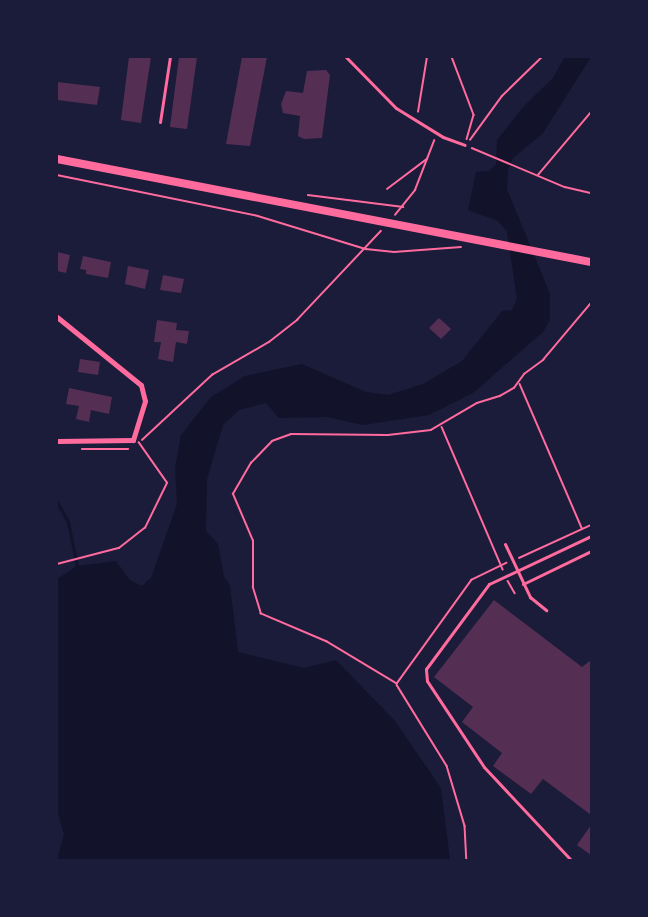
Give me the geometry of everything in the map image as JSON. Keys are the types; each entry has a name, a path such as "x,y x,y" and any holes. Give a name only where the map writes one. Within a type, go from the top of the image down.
{"main road":[{"path":"57,159 591,262"}],"street":[{"path":"57,317 141,385 145,401 133,440 57,441"}],"lane":[{"path":"160,122 170,57"},
{"path":"346,57 376,91 417,122 465,145"},
{"path":"571,860 484,767 427,681 426,669 489,584 515,569 591,536"},
{"path":"505,544 511,561 530,597 546,610"},
{"path":"523,584 591,551"}],"path":[{"path":"417,122 427,57"},
{"path":"452,57 474,115 465,145"},
{"path":"465,145 502,96 542,57"},
{"path":"538,176 591,112"},
{"path":"395,216 415,190 436,133"},
{"path":"465,145 538,176 591,193"},
{"path":"387,189 427,159"},
{"path":"57,176 258,216 366,249 394,252 472,248"},
{"path":"308,195 403,207"},
{"path":"80,449 125,449 139,442 169,419 212,375 269,342 297,320 382,230"},
{"path":"467,860 465,826 447,766 397,684 327,642 261,614 253,587 253,542 233,494 251,463 272,441 291,434 388,435 442,426 477,403 500,396 519,383 591,303"},
{"path":"519,383 582,528"},
{"path":"442,426 515,593"},
{"path":"57,564 119,548 146,528 167,483 139,442"},
{"path":"397,684 472,580 591,525"}],"shaded area":[{"path":"591,57 543,133 513,158 508,169 507,189 550,294 550,319 544,331 473,393 429,415 363,425 326,417 279,418 266,403 239,410 223,425 207,479 206,531 218,544 224,577 230,585 238,652 304,668 336,660 395,721 441,788 450,860 57,860 64,834 57,811 57,579 77,566 116,561 130,580 142,586 151,578 177,504 175,468 181,435 211,397 245,376 302,364 366,392 388,395 423,384 462,361 502,311 512,310 517,299 507,232 498,221 468,210 476,172 489,171 496,164 497,140 524,106 553,78 564,58"}],"building":[{"path":"129,57 151,57 141,123 121,120"},
{"path":"179,57 197,57 187,129 170,127"},
{"path":"242,57 267,57 250,146 226,144"},
{"path":"326,70 330,75 322,138 304,139 298,136 300,116 283,113 281,104 286,91 303,93 307,71"},
{"path":"57,82 100,87 97,105 57,100"},
{"path":"57,252 70,255 66,273 57,271"},
{"path":"83,256 111,262 108,278 86,274 86,270 80,269"},
{"path":"128,266 149,270 145,289 125,284"},
{"path":"163,275 184,279 181,293 160,290"},
{"path":"439,318 451,329 441,339 429,328"},
{"path":"157,320 177,323 176,330 189,331 187,344 176,342 173,362 158,359 161,342 154,342"},
{"path":"80,359 100,362 98,375 78,372"},
{"path":"69,388 112,397 109,414 91,410 89,422 76,419 79,406 66,404"},
{"path":"494,600 582,667 591,660 591,815 543,779 531,794 493,766 502,753 462,722 473,707 434,677"},
{"path":"591,825 591,855 577,845"}],"waterway":[{"path":"57,502 68,522 77,566"}]}
